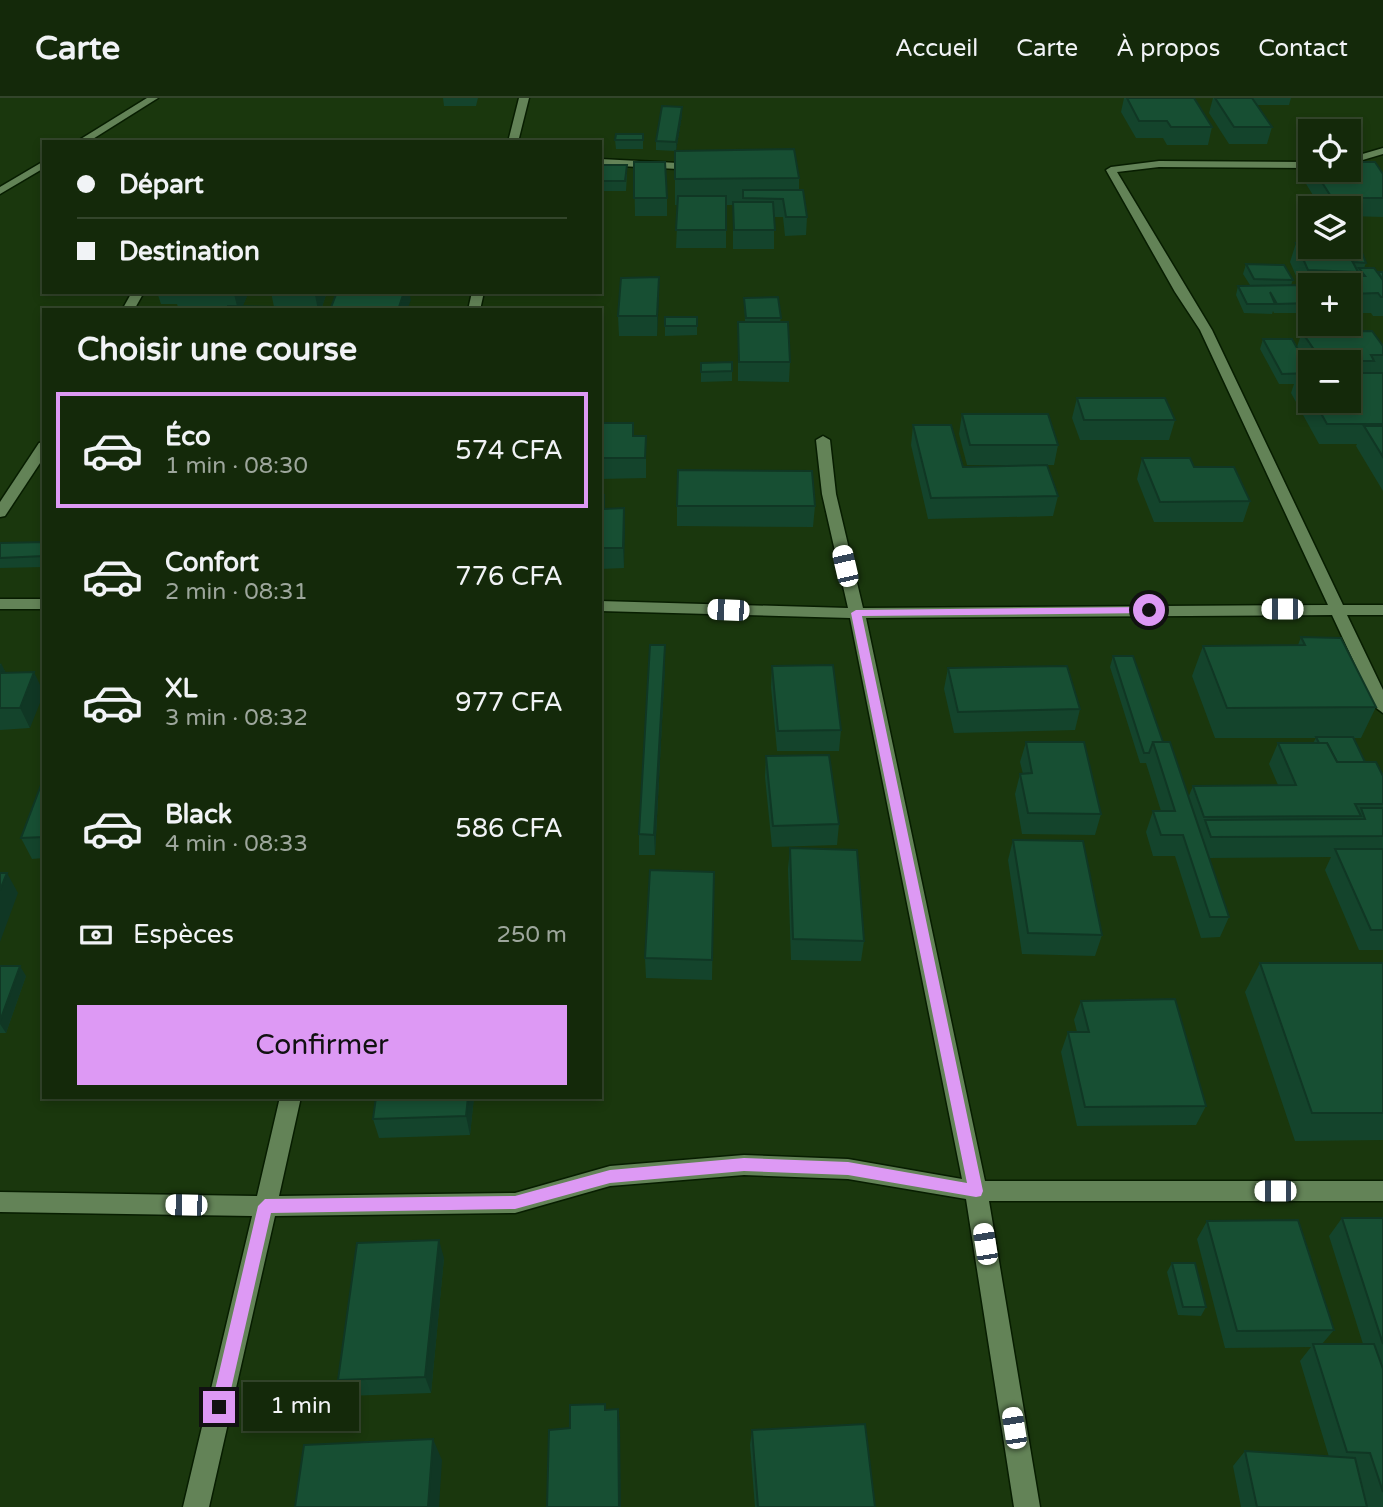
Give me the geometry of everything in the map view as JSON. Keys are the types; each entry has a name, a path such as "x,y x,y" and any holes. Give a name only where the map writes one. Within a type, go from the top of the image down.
{"street":[{"path":"84,140 153,98"},
{"path":"514,140 524,98"},
{"path":"91,135 102,140"},
{"path":"1361,158 1383,151"},
{"path":"602,162 705,167"},
{"path":"1298,165 1159,164 1111,170 1206,330 1383,707"},
{"path":"0,191 42,165"},
{"path":"823,440 828,494 856,613 976,1191 1027,1507"},
{"path":"0,513 42,449"},
{"path":"0,604 42,604"},
{"path":"602,606 856,613 1383,610"},
{"path":"196,1507 291,1099"},
{"path":"0,1202 265,1206 515,1203 610,1177 744,1164 848,1168 976,1191 1383,1191"}],"building":[{"path":"1127,98 1194,98 1212,127 1171,127 1167,121 1139,121"},
{"path":"1215,98 1252,98 1272,127 1234,127"},
{"path":"662,106 682,107 676,142 656,141"},
{"path":"616,134 643,134 643,140 615,140"},
{"path":"794,149 799,178 675,179 675,151"},
{"path":"634,162 665,162 667,198 634,198"},
{"path":"1361,162 1375,162 1383,174 1383,198 1331,196 1322,182 1361,182"},
{"path":"602,165 627,165 625,181 602,181"},
{"path":"743,190 803,190 807,217 786,217 783,199 743,198"},
{"path":"678,196 726,196 726,230 676,230"},
{"path":"733,202 773,202 775,230 734,230"},
{"path":"1361,250 1366,263 1353,262 1351,259 1361,259"},
{"path":"1303,259 1351,259 1358,272 1308,270"},
{"path":"1246,264 1284,265 1293,280 1254,279"},
{"path":"1359,268 1374,268 1383,280 1383,297 1378,293 1361,294 1361,276 1365,276"},
{"path":"659,277 657,316 618,316 621,278"},
{"path":"1298,285 1298,303 1277,304 1270,292 1275,304 1247,304 1238,286"},
{"path":"336,294 403,294 399,308 331,308"},
{"path":"778,297 781,318 746,318 744,298"},
{"path":"228,306 275,307 274,308 227,308"},
{"path":"665,317 697,317 697,326 665,326"},
{"path":"738,322 788,322 790,362 739,362"},
{"path":"1361,331 1372,331 1383,346 1383,355 1371,355 1374,361 1361,361 1361,350 1314,350 1305,336 1361,336"},
{"path":"1263,339 1292,339 1298,350 1298,373 1282,374"},
{"path":"732,362 732,371 701,372 701,363"},
{"path":"1361,373 1383,373 1383,424 1327,424 1321,413 1361,413"},
{"path":"1077,398 1165,398 1175,420 1084,420"},
{"path":"962,414 1048,414 1058,445 970,445"},
{"path":"603,423 633,423 633,436 646,436 645,458 602,458"},
{"path":"913,425 951,425 963,467 1047,465 1058,496 931,498"},
{"path":"1364,426 1383,426 1383,457"},
{"path":"1142,458 1190,458 1194,467 1234,467 1250,501 1160,502"},
{"path":"678,470 812,471 815,506 677,506"},
{"path":"602,495 604,509 624,508 623,548 602,548"},
{"path":"42,542 42,556 0,558 0,543"},
{"path":"1301,637 1341,638 1376,707 1227,708 1203,646 1305,645"},
{"path":"650,645 665,645 654,835 639,834"},
{"path":"1113,656 1133,656 1163,742 1153,742 1149,753 1144,753"},
{"path":"833,665 841,730 778,731 772,666"},
{"path":"1067,666 1080,709 958,712 948,668"},
{"path":"34,672 20,708 0,708 0,673"},
{"path":"1316,737 1353,737 1365,762 1337,762 1327,743 1319,743"},
{"path":"1026,742 1084,742 1101,814 1028,813 1020,774 1032,773"},
{"path":"1153,742 1170,742 1229,917 1210,917 1183,835 1161,835 1153,811 1175,811"},
{"path":"1278,743 1327,743 1337,762 1376,762 1383,776 1383,804 1355,804 1361,816 1204,817 1193,786 1296,785"},
{"path":"829,755 839,824 773,826 766,756"},
{"path":"42,782 42,837 21,838"},
{"path":"1361,808 1383,808 1383,836 1211,837 1205,820 1365,819"},
{"path":"1013,840 1083,841 1102,935 1028,933"},
{"path":"790,848 857,850 864,941 793,939"},
{"path":"1335,849 1383,849 1383,930 1371,930"},
{"path":"650,870 714,872 712,960 645,958"},
{"path":"0,873 7,873 0,890"},
{"path":"1260,963 1383,963 1383,1113 1312,1113"},
{"path":"0,966 20,966 0,1021"},
{"path":"1175,999 1206,1106 1085,1107 1068,1032 1089,1032 1081,1001"},
{"path":"376,1099 468,1099 466,1116 373,1119"},
{"path":"1342,1218 1383,1218 1383,1344"},
{"path":"1298,1220 1334,1330 1237,1331 1207,1221"},
{"path":"439,1240 425,1377 338,1380 357,1243"},
{"path":"1172,1263 1195,1263 1206,1307 1183,1307"},
{"path":"1313,1344 1374,1344 1383,1369 1383,1492 1370,1453 1347,1452"},
{"path":"605,1404 605,1410 618,1409 619,1507 547,1507 549,1430 570,1428 570,1405"},
{"path":"865,1424 875,1507 758,1507 752,1430"},
{"path":"433,1439 428,1507 295,1507 304,1445"},
{"path":"1245,1451 1355,1458 1367,1507 1257,1507"}],"route":[{"path":"219,1407 265,1206 515,1203 610,1177 744,1164 848,1168 976,1191 856,613 1149,610"}]}
